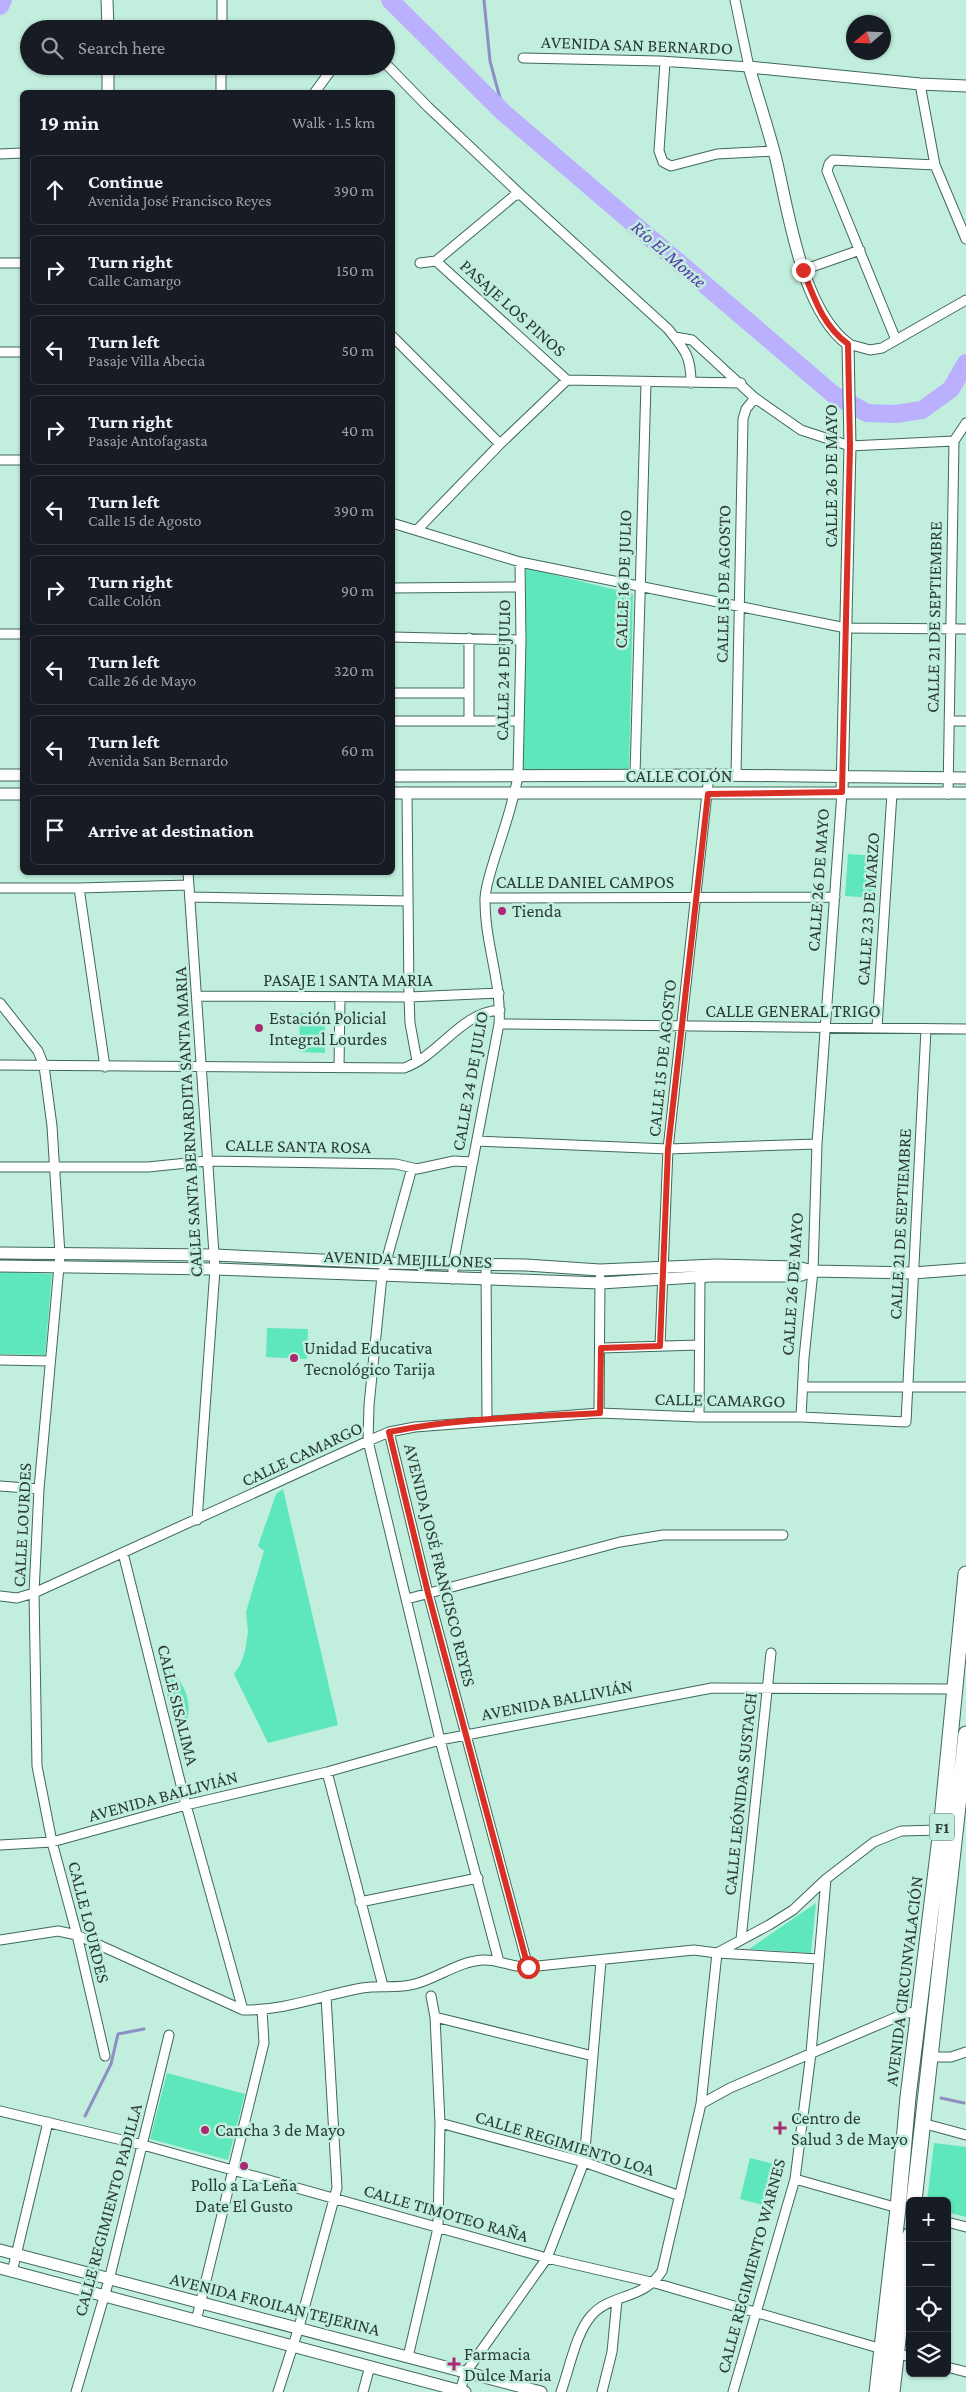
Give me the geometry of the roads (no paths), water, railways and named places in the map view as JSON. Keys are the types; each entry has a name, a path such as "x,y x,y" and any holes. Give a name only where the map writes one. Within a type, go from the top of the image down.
{"highway":[{"name":"AVENIDA CIRCUNVALACIÓN","path":"877,2392 896,2353 898,2208 910,2078 941,1830 953,1689 963,1626 966,1574"},
{"name":"AVENIDA CIRCUNVALACIÓN","path":"914,2197 925,2090 965,1758 966,1734"},
{"name":"AVENIDA CIRCUNVALACIÓN","path":"892,2392 909,2242"}],"street":[{"path":"108,0 108,20"},
{"path":"222,0 222,20"},
{"name":"AVENIDA SAN BERNARDO","path":"735,0 749,67 774,151 803,270 824,318 835,334 848,344"},
{"name":"AVENIDA SAN BERNARDO","path":"522,58 665,62 749,67 920,84 966,86"},
{"path":"665,62 659,151 664,162 670,166 717,154 774,151"},
{"path":"395,73 520,194 675,337 688,353 691,365 691,383"},
{"path":"108,75 108,90"},
{"path":"221,75 221,90"},
{"path":"316,90 327,75"},
{"path":"920,84 934,165 966,239"},
{"path":"0,154 20,153"},
{"path":"896,340 827,171 829,164 833,160 934,165"},
{"path":"420,263 436,261 514,196 520,194"},
{"path":"803,270 860,250"},
{"name":"PASAJE LOS PINOS","path":"436,261 567,380"},
{"path":"0,263 20,263"},
{"path":"848,344 870,350 882,348 966,300"},
{"path":"675,337 692,340 741,383 755,398 801,430 850,446 954,441 966,423"},
{"path":"395,339 500,444"},
{"name":"CALLE 26 DE MAYO","path":"801,1417 813,1271 817,1144 842,792 850,446 848,423 848,344"},
{"path":"0,352 20,352"},
{"path":"417,530 500,444 567,380 646,383 741,383"},
{"name":"CALLE 16 DE JULIO","path":"635,775 646,383"},
{"name":"CALLE 15 DE AGOSTO","path":"736,775 743,419 746,409 755,398"},
{"name":"CALLE 21 DE SEPTIEMBRE","path":"948,794 954,441"},
{"path":"0,460 20,460"},
{"path":"395,524 520,562 846,628 966,629"},
{"name":"CALLE 24 DE JULIO","path":"453,1279 453,1265 499,1024 499,993 486,920 485,898 488,881 515,792 518,776 522,640 520,562"},
{"path":"395,588 520,588"},
{"path":"0,634 20,634"},
{"path":"395,637 522,640"},
{"path":"469,638 469,720"},
{"path":"395,693 468,693"},
{"path":"395,721 519,721"},
{"path":"949,721 966,721"},
{"path":"0,775 20,775"},
{"name":"CALLE 15 DE AGOSTO","path":"660,1346 661,1281 668,1149 709,775"},
{"name":"CALLE COLÓN","path":"395,776 736,775 966,778"},
{"name":"CALLE COLÓN","path":"395,792 708,794 842,792 966,794"},
{"path":"407,792 409,998 410,1023 417,1061"},
{"name":"CALLE 23 DE MARZO","path":"877,1027 892,793"},
{"path":"0,794 20,794"},
{"name":"CALLE SANTA BERNARDITA SANTA MARIA","path":"188,875 215,1255 197,1520"},
{"path":"0,888 79,888 189,884"},
{"path":"79,888 105,1067"},
{"path":"190,897 407,901"},
{"name":"CALLE DANIEL CAMPOS","path":"485,898 835,898"},
{"name":"PASAJE 1 SANTA MARIA","path":"197,996 409,998 499,993"},
{"path":"339,1068 340,997"},
{"name":"CALLE LOURDES","path":"0,1003 38,1051 44,1066 52,1126 59,1260 39,1489 34,1593 36,1766 52,1842 77,1935 105,2056"},
{"path":"0,1065 404,1068 417,1061 472,1019 488,1010 500,1010"},
{"name":"CALLE GENERAL TRIGO","path":"499,1024 682,1028 825,1026 966,1029"},
{"name":"CALLE 21 DE SEPTIEMBRE","path":"906,1422 926,1028"},
{"path":"477,1141 668,1149 817,1144"},
{"name":"CALLE SANTA ROSA","path":"0,1167 148,1167 207,1161 396,1164 412,1168 428,1168 454,1161 473,1162"},
{"path":"412,1168 382,1276 369,1405 368,1440 440,1740 499,1962"},
{"name":"AVENIDA MEJILLONES","path":"0,1253 59,1260 215,1269 600,1284 700,1277 798,1276 813,1271"},
{"name":"AVENIDA MEJILLONES","path":"0,1266 59,1260 215,1255 600,1270 716,1265 797,1267 813,1271 913,1272 966,1269"},
{"path":"486,1265 487,1420"},
{"path":"600,1270 600,1413"},
{"path":"699,1417 700,1277"},
{"path":"601,1348 699,1345"},
{"path":"0,1360 50,1361"},
{"name":"CALLE CAMARGO","path":"803,1387 966,1387"},
{"name":"CALLE CAMARGO","path":"0,1596 17,1598 34,1593 197,1520 368,1440 389,1432 415,1427 487,1420 600,1413 699,1417 801,1417 906,1422"},
{"name":"AVENIDA JOSÉ FRANCISCO REYES","path":"389,1432 428,1593 528,1967"},
{"path":"0,1486 39,1489"},
{"path":"407,1599 620,1542 663,1535 783,1535"},
{"name":"CALLE SISALIMA","path":"123,1553 186,1805 243,2010"},
{"name":"CALLE LEÓNIDAS SUSTACH","path":"741,1939 771,1653"},
{"name":"AVENIDA BALLIVIÁN","path":"0,1845 52,1842 186,1805 327,1772 440,1740 712,1688 953,1689"},
{"path":"327,1772 360,1902 384,1986"},
{"path":"717,1954 793,1910 826,1879 874,1842 901,1831 941,1830"},
{"path":"360,1902 478,1878"},
{"name":"CALLE REGIMIENTO WARNES","path":"733,2392 795,2179 811,2053 826,1879"},
{"path":"0,1940 58,1931 77,1935 243,2010 262,2010 364,1987 414,1984 449,1970 482,1960 499,1962 517,1968 601,1961 694,1950 717,1954 819,1959"},
{"path":"561,2392 582,2330 591,2315 617,2300 642,2291 655,2283 662,2271 701,2104 717,1954"},
{"path":"462,2391 466,2372 547,2258 584,2162 601,1961"},
{"path":"278,2392 299,2327 335,2198 326,1996"},
{"path":"408,2357 438,2228 440,2123 435,2017 431,1996"},
{"path":"196,2321 202,2303 264,2043 262,2010"},
{"path":"701,2104 730,2088 906,2013 935,2011"},
{"path":"435,2017 593,2056"},
{"name":"CALLE REGIMIENTO PADILLA","path":"76,2392 109,2280 169,2035"},
{"path":"930,2057 951,2057 966,2052"},
{"name":"CALLE TIMOTEO RAÑA","path":"0,2111 143,2145 547,2258 655,2283 896,2353"},
{"path":"12,2272 48,2122"},
{"name":"CALLE REGIMIENTO LOA","path":"440,2123 584,2162 680,2196"},
{"path":"922,2123 966,2135"},
{"path":"795,2179 898,2208"},
{"path":"951,2223 966,2227"},
{"name":"AVENIDA FROILAN TEJERINA","path":"0,2250 466,2372 502,2387 540,2392"},
{"name":"AVENIDA FROILAN TEJERINA","path":"0,2268 103,2297 462,2391"},
{"path":"602,2392 612,2352 617,2300"},
{"path":"363,2392 370,2366"},
{"path":"951,2368 966,2372"}],"waterway":[{"name":"Río El Monte","path":"0,6 3,0"},
{"name":"Río El Monte","path":"390,0 504,113 834,395 867,413 896,414 922,410 951,389 966,363"},
{"path":"484,0 490,61 504,113"},
{"path":"85,2116 111,2064 118,2034 144,2029"},
{"path":"941,2098 964,2103"}],"place":[{"name":"Tienda","path":"502,911"},
{"name":"Estación Policial Integral Lourdes","path":"259,1028"},
{"name":"Unidad Educativa Tecnológico Tarija","path":"294,1358"},
{"name":"Centro de Salud 3 de Mayo","path":"780,2128"},
{"name":"Cancha 3 de Mayo","path":"205,2130"},
{"name":"Pollo a La Leña Date El Gusto","path":"244,2166"},
{"name":"Farmacia Dulce Maria","path":"454,2364"}]}
